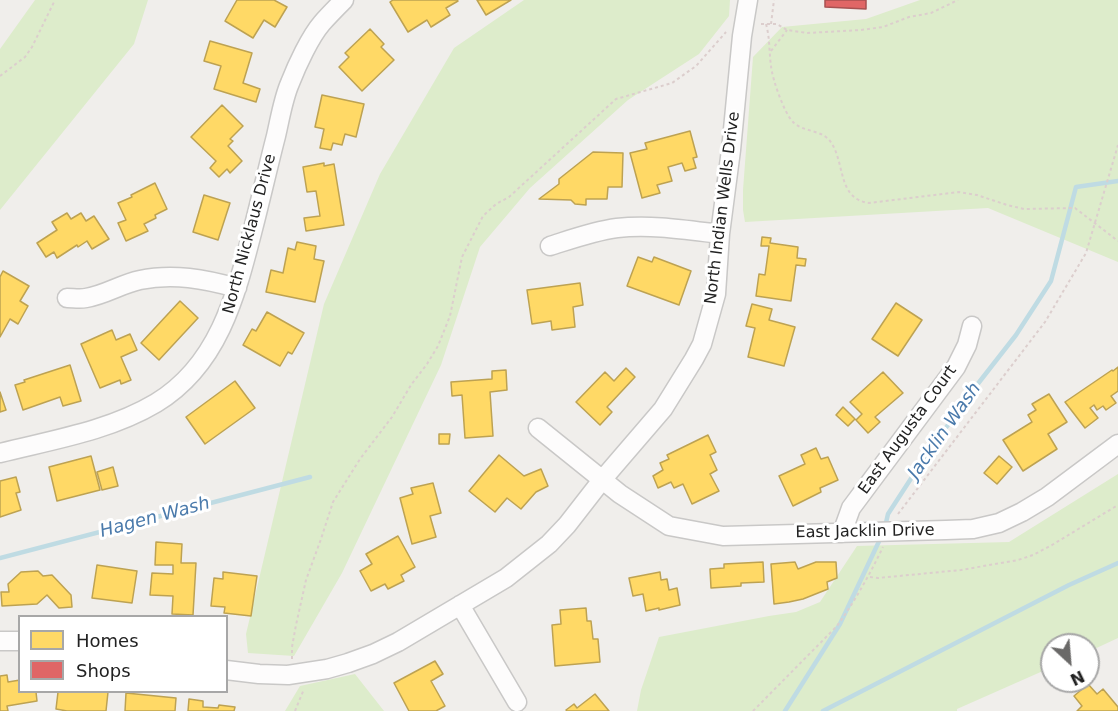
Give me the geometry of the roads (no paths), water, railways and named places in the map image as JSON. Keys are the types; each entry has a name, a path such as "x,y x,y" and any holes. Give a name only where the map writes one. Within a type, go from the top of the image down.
{"street":[{"name":"North Nicklaus Drive","path":"0,453 99,428 126,418 156,403 172,391 205,357 226,319 237,288 289,85 321,25 344,0"},
{"name":"North Indian Wells Drive","path":"228,670 271,675 300,674 327,669 373,654 398,642 506,578 549,544 567,525 663,409 694,359 704,336 716,294 720,234 743,26 748,0"},
{"path":"550,246 596,232 644,226 720,234"},
{"path":"68,298 85,298 139,280 167,277 189,277 237,288"},
{"name":"East Augusta Court","path":"843,533 850,508 956,367 967,345 972,326"},
{"name":"East Jacklin Drive","path":"538,428 620,494 669,526 723,536 973,529 999,523 1047,497 1118,444"},
{"path":"460,605 517,702"},
{"path":"0,641 18,641"}],"waterway":[{"name":"Jacklin Wash","path":"885,527 888,514 925,457 1016,335 1051,281 1076,187 1118,181"},
{"name":"Hagen Wash","path":"0,558 310,477"},
{"name":"Jacklin Wash","path":"785,711 840,624 882,535"},
{"path":"823,711 1069,585 1118,563"}]}
